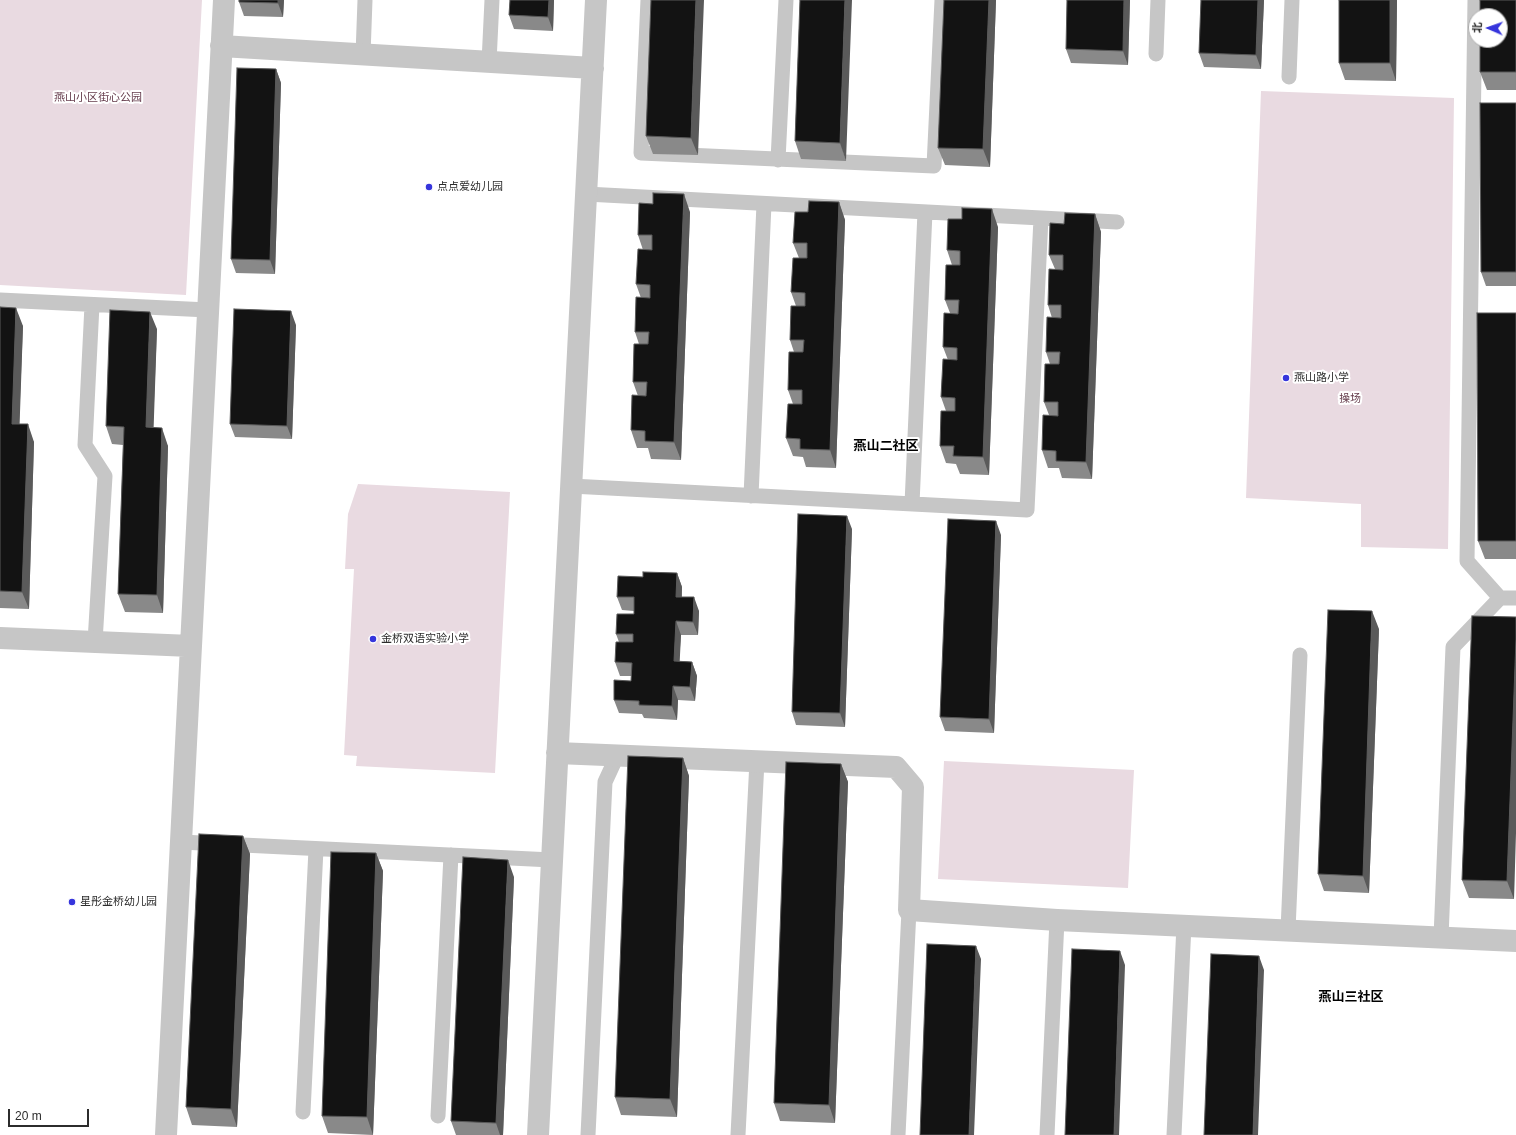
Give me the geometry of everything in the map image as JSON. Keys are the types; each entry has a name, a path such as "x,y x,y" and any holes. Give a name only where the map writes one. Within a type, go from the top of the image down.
{"street":[{"path":"166,1135 224,0"},
{"path":"538,1135 596,0"},
{"path":"222,46 593,68"},
{"path":"0,638 191,646"},
{"path":"558,754 896,767 913,787 909,910 1057,920 1516,941"}],"lane":[{"path":"363,55 365,0"},
{"path":"489,62 492,0"},
{"path":"648,0 641,153 934,166 942,0"},
{"path":"778,160 786,0"},
{"path":"1156,54 1158,0"},
{"path":"1289,77 1292,0"},
{"path":"1475,0 1467,561 1500,598"},
{"path":"586,194 1117,222"},
{"path":"751,496 764,204"},
{"path":"912,504 925,212"},
{"path":"571,486 1027,510 1041,218"},
{"path":"0,300 208,310"},
{"path":"92,305 85,445 105,476 95,642"},
{"path":"1441,937 1453,647 1500,598 1516,598"},
{"path":"1288,930 1300,655"},
{"path":"588,1135 604,782 617,756"},
{"path":"738,1135 757,762"},
{"path":"181,842 552,860"},
{"path":"303,1112 316,849"},
{"path":"438,1116 451,855"},
{"path":"898,1135 909,910"},
{"path":"1047,1135 1057,920"},
{"path":"1174,1135 1184,925"}],"green space":[{"name":"燕山小区街心公园","path":"0,0 202,0 186,295 0,285"},
{"name":"操场","path":"1261,91 1454,98 1448,549 1361,547 1361,504 1246,498"},
{"path":"358,484 510,492 495,773 356,766 357,756 344,755 354,569 345,569 348,514"},
{"path":"944,761 1134,770 1128,888 938,879"}],"building":[{"path":"239,0 278,0 278,3 239,2"},
{"path":"510,0 549,0 548,17 509,15"},
{"path":"651,0 696,0 691,138 646,136"},
{"path":"800,0 845,0 840,143 795,141"},
{"path":"944,0 989,0 983,149 938,148"},
{"path":"1067,0 1124,0 1123,51 1066,49"},
{"path":"1201,0 1258,0 1256,55 1199,53"},
{"path":"1339,0 1390,0 1390,63 1339,63"},
{"path":"1480,0 1516,0 1516,72 1480,72 1480,48 1508,48 1508,8 1480,8"},
{"path":"237,68 276,69 270,260 231,259"},
{"path":"1480,103 1516,103 1516,272 1481,272"},
{"path":"653,193 684,194 674,442 645,441 645,431 631,430 632,395 646,396 647,382 633,382 634,344 648,344 649,332 635,332 636,297 650,298 650,285 636,284 638,249 652,250 652,235 638,235 639,203 653,204"},
{"path":"809,201 839,202 830,450 800,449 800,439 786,438 788,404 802,404 802,390 788,390 789,352 803,352 804,340 790,340 791,306 805,306 805,293 791,292 793,258 807,258 807,243 793,243 795,212 808,212"},
{"path":"962,208 992,209 983,457 953,456 954,446 940,446 941,411 955,411 955,398 941,397 943,359 957,360 957,348 943,347 944,313 958,314 959,300 945,300 946,265 960,265 960,251 947,250 948,219 962,219"},
{"path":"1065,213 1095,214 1086,462 1056,461 1056,451 1042,450 1043,415 1058,416 1058,402 1044,402 1045,364 1059,364 1060,352 1046,352 1047,317 1061,318 1061,305 1048,305 1049,269 1063,270 1063,255 1049,255 1050,223 1064,224"},
{"path":"0,307 16,308 12,424 28,424 22,592 0,591"},
{"path":"234,309 291,311 287,426 230,424"},
{"path":"110,310 150,312 146,427 162,428 157,595 118,594 124,427 106,426"},
{"path":"1477,313 1516,313 1516,541 1478,541"},
{"path":"798,514 847,516 840,713 792,712"},
{"path":"948,519 996,521 989,719 940,717"},
{"path":"643,572 677,573 676,597 694,597 693,622 676,621 674,661 692,662 690,687 673,686 672,706 639,705 639,701 614,700 614,680 631,681 632,663 615,662 616,642 633,642 633,634 616,634 617,614 634,614 634,597 617,597 618,576 643,577"},
{"path":"1328,610 1372,611 1363,876 1318,874"},
{"path":"1472,616 1516,617 1507,881 1462,880"},
{"path":"628,756 683,758 670,1099 615,1097"},
{"path":"786,762 841,764 829,1105 774,1103"},
{"path":"199,834 243,836 231,1109 186,1107"},
{"path":"331,852 376,853 367,1117 322,1116"},
{"path":"463,857 508,860 496,1123 451,1121"},
{"path":"927,944 976,946 969,1135 920,1135"},
{"path":"1072,949 1120,951 1114,1135 1065,1135"},
{"path":"1211,954 1259,956 1253,1135 1204,1135"}],"place":[{"name":"点点爱幼儿园","path":"429,187"},
{"name":"燕山路小学","path":"1286,378"},
{"name":"金桥双语实验小学","path":"373,639"},
{"name":"星彤金桥幼儿园","path":"72,902"}],"district":[{"name":"燕山二社区","path":"886,446"},
{"name":"燕山三社区","path":"1351,997"}]}
